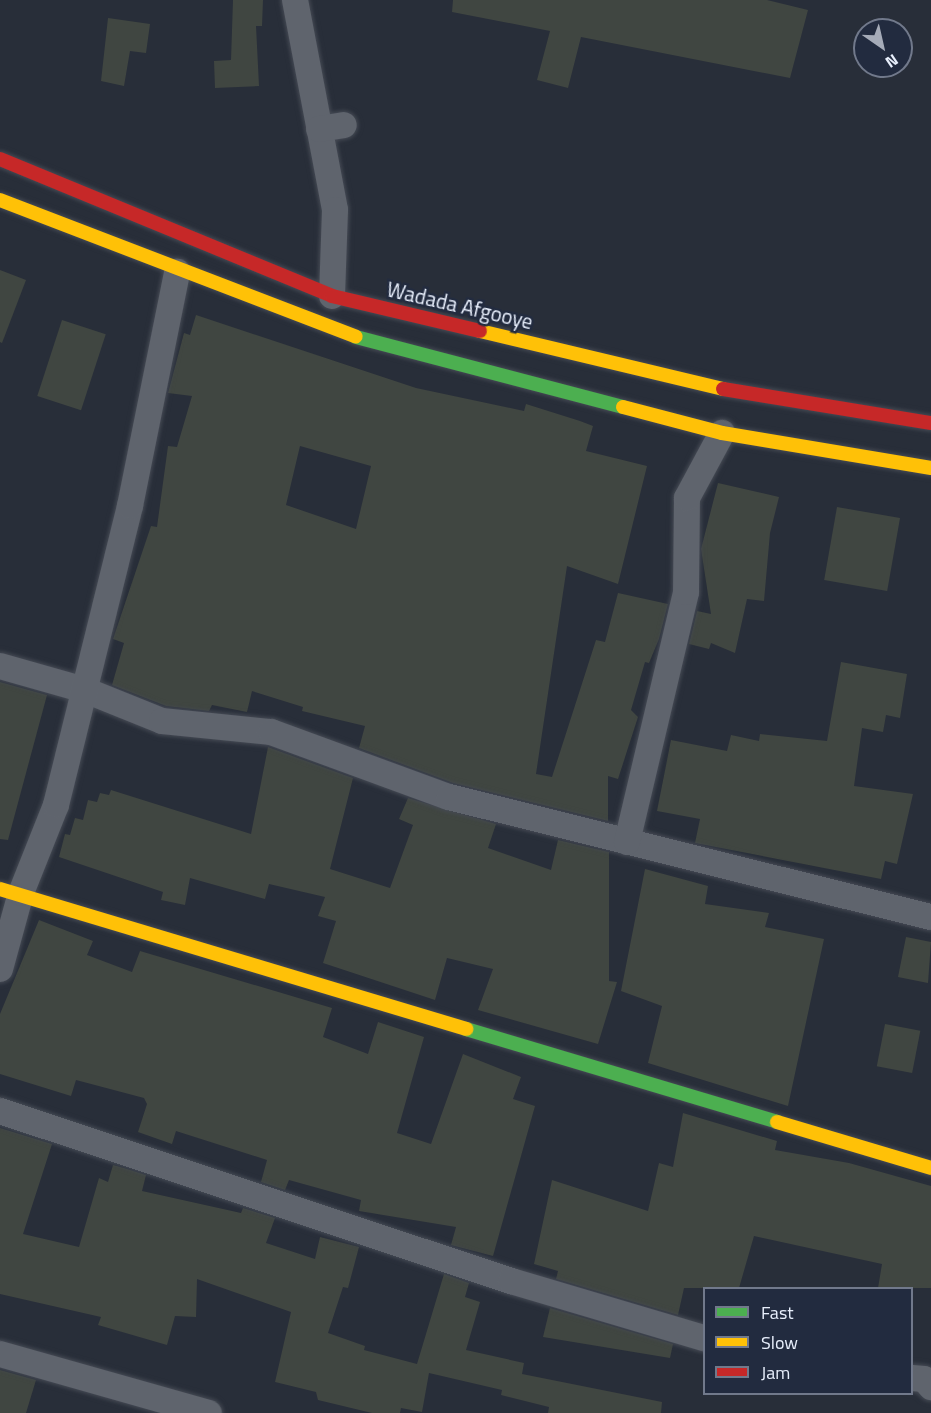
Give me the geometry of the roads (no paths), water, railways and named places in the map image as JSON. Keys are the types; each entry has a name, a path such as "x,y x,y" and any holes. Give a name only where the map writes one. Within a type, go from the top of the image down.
{"main road":[{"name":"Wadada Afgooye","path":"0,159 332,296 739,393 931,423"},
{"path":"0,200 177,272 336,332 722,433 931,468"},
{"path":"10,891 931,1168"}],"street":[{"path":"295,0 335,210 332,296"},
{"path":"319,129 345,125"},
{"path":"0,969 10,891 56,806 130,506 177,272"},
{"path":"627,842 687,592 687,498 722,433"},
{"path":"0,666 84,690 162,721 271,732 449,798 931,917"},
{"path":"0,1111 511,1281 703,1337"},
{"path":"0,1354 209,1413"},
{"path":"913,1378 924,1379 931,1387"}]}
